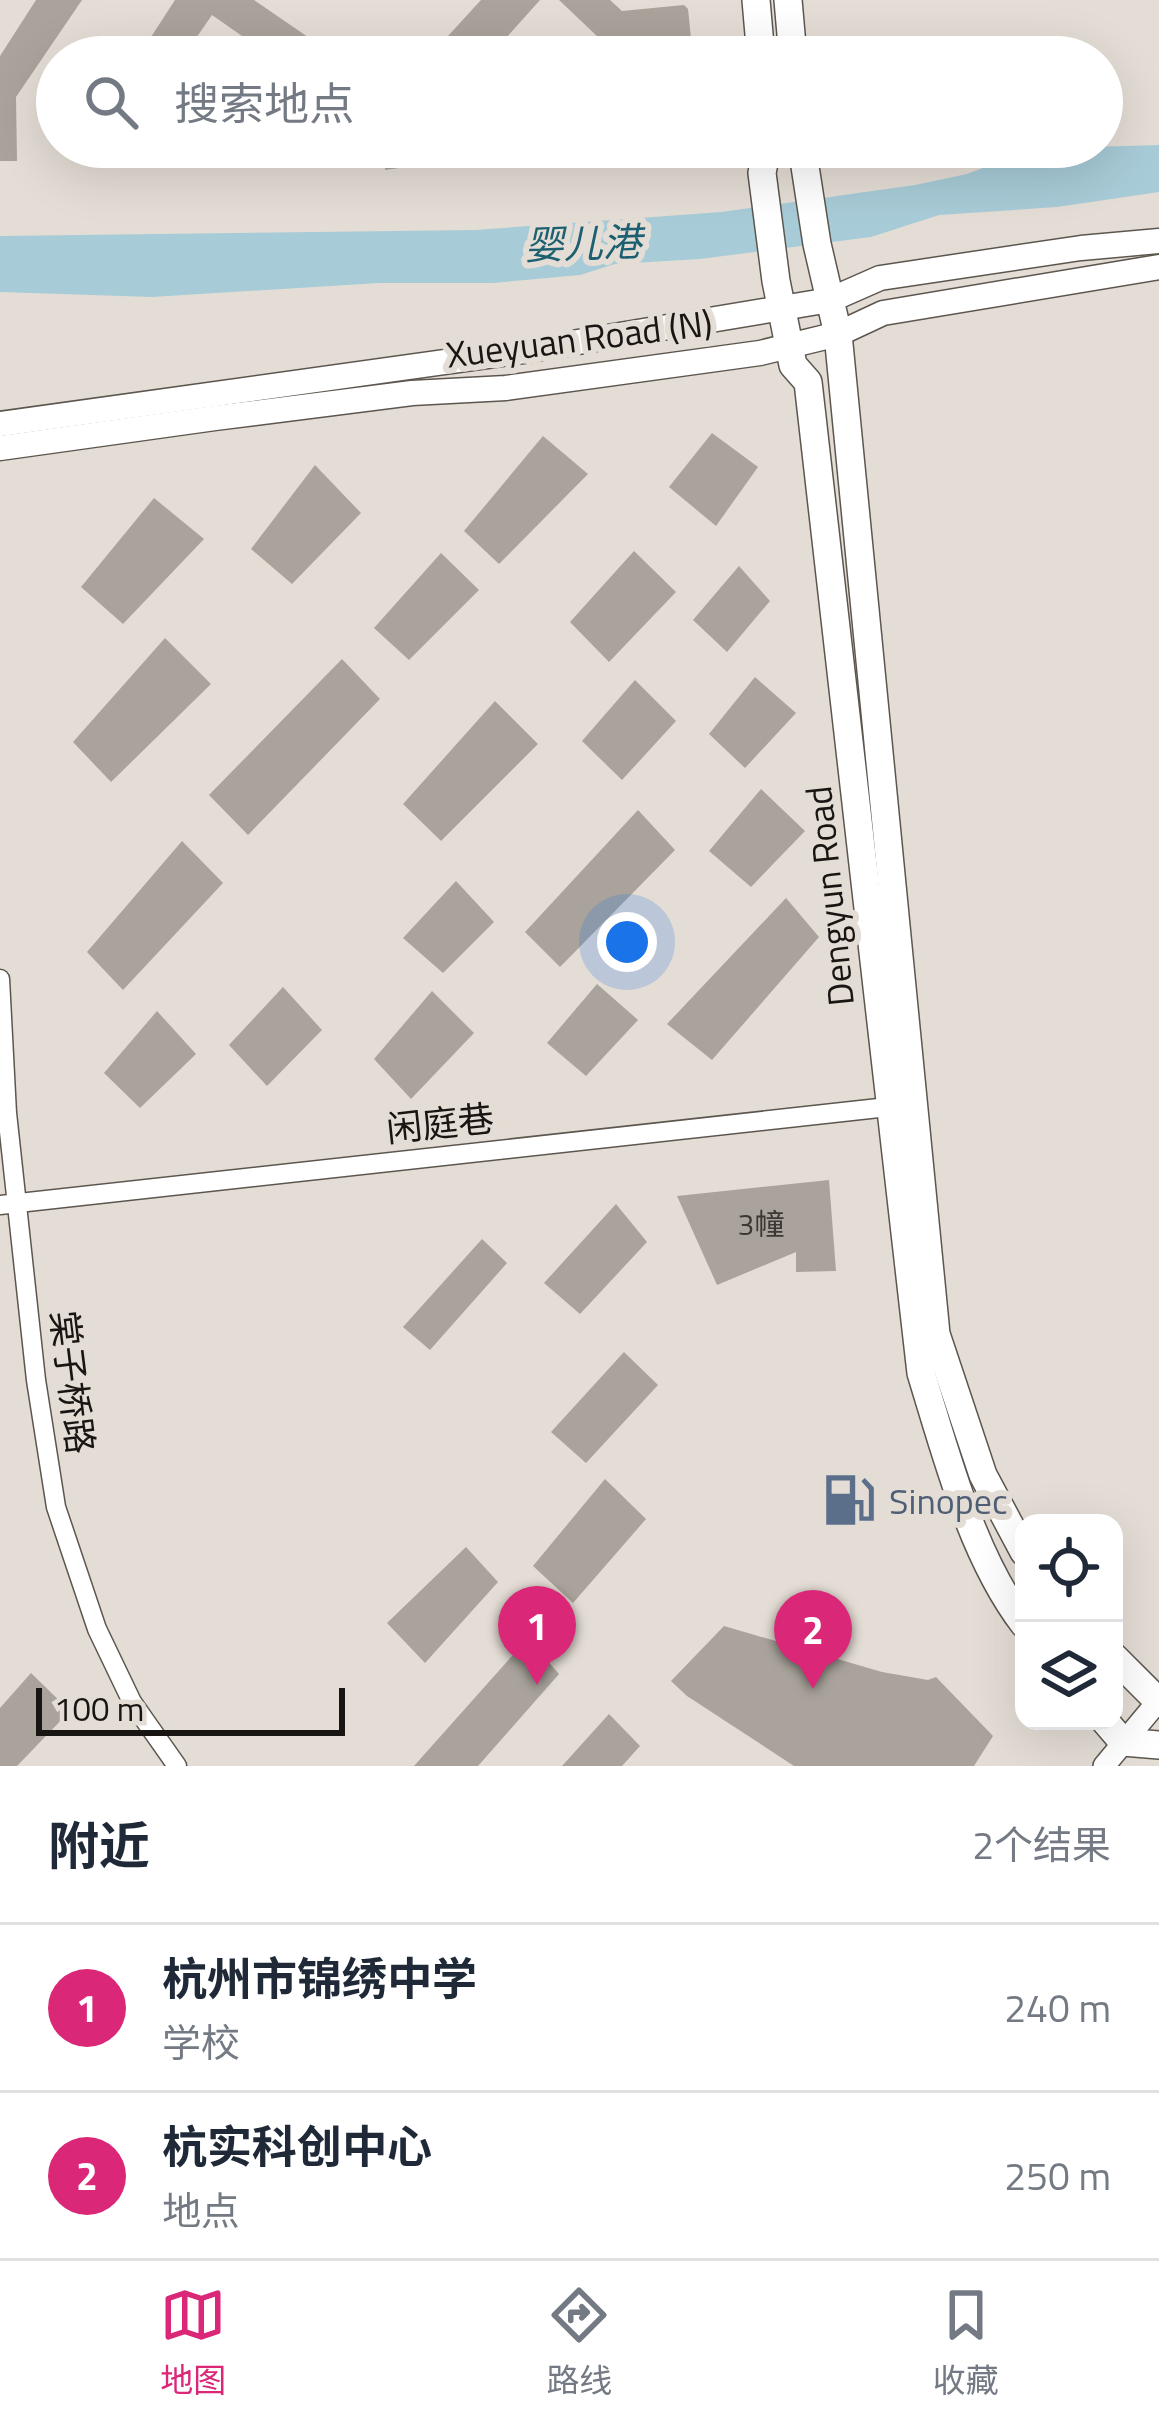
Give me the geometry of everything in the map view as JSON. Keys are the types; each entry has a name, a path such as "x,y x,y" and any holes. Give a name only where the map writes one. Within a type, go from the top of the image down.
{"main road":[{"path":"756,0 759,36"},
{"path":"788,0 791,36"},
{"name":"Dengyun Road","path":"765,168 769,241 788,344 794,365 808,382 921,1373 948,1460 1003,1596 1022,1622"},
{"name":"Dengyun Road","path":"805,168 838,334 936,1334 983,1475 1015,1535"},
{"name":"Xueyuan Road (N)","path":"0,424 524,351 830,301 880,278 1081,248 1159,242"},
{"name":"Xueyuan Road (N)","path":"0,448 760,353 838,334 883,313 1159,267"},
{"path":"1123,1666 1158,1701"},
{"path":"1114,1732 1159,1745"}],"street":[{"name":"棠子桥路","path":"0,979 9,1204 56,1507 98,1629 132,1702 177,1766"},
{"name":"闲庭巷","path":"9,1204 888,1107"},
{"path":"1105,1766 1114,1732 1158,1701"}],"water":[{"name":"婴儿港","path":"1159,145 1159,192 1057,207 939,215 871,237 700,259 615,264 580,275 493,283 379,283 152,297 0,292 0,236 475,230 722,212 915,185 983,168 1123,168 1123,146"}],"building":[{"path":"36,0 82,0 58,36 36,36 36,68 16,97 17,161 0,161 0,56"},
{"path":"175,0 254,0 306,36 242,36 212,15 198,36 152,36"},
{"path":"481,0 540,0 508,36 448,36"},
{"path":"559,0 610,0 622,11 684,5 688,9 691,36 597,36"},
{"path":"712,433 758,467 716,526 669,487"},
{"path":"543,436 588,474 499,564 464,531"},
{"path":"315,465 361,513 292,584 251,549"},
{"path":"154,498 204,539 123,624 81,587"},
{"path":"634,551 676,592 609,662 570,622"},
{"path":"441,553 479,590 409,660 374,628"},
{"path":"739,566 770,601 727,652 693,620"},
{"path":"165,638 211,684 111,782 73,742"},
{"path":"342,659 380,699 248,835 209,795"},
{"path":"755,677 796,713 745,768 709,734"},
{"path":"635,680 676,721 622,780 582,741"},
{"path":"495,701 538,744 441,841 403,804"},
{"path":"761,789 805,831 751,887 709,851"},
{"path":"638,810 675,850 560,967 525,932"},
{"path":"182,841 223,883 123,990 87,952"},
{"path":"456,881 494,922 443,973 403,938"},
{"path":"786,898 819,937 712,1060 667,1024"},
{"path":"597,984 638,1020 586,1076 547,1043"},
{"path":"283,987 322,1030 267,1086 229,1045"},
{"path":"432,991 474,1033 411,1099 374,1059"},
{"path":"157,1011 196,1054 140,1108 104,1073"},
{"path":"829,1180 836,1271 796,1272 796,1252 717,1285 677,1196"},
{"path":"616,1204 647,1242 580,1314 544,1283"},
{"path":"482,1239 507,1263 430,1350 403,1327"},
{"path":"624,1352 658,1385 586,1463 551,1432"},
{"path":"605,1479 646,1519 573,1603 533,1566"},
{"path":"466,1547 498,1582 425,1663 387,1623"},
{"path":"724,1626 882,1672 928,1680 936,1677 993,1736 974,1766 794,1766 671,1681"},
{"path":"528,1638 559,1674 478,1766 414,1766"},
{"path":"31,1673 70,1711 17,1766 0,1766 0,1708"},
{"path":"609,1714 640,1746 622,1766 562,1766"}],"place":[{"name":"Sinopec","path":"849,1500"},
{"name":"杭州市锦绣中学","path":"537,1685"},
{"name":"杭实科创中心","path":"813,1689"}]}
